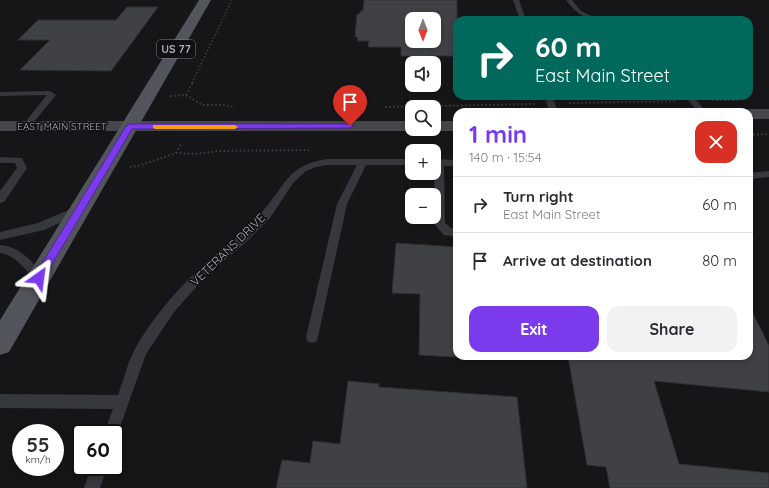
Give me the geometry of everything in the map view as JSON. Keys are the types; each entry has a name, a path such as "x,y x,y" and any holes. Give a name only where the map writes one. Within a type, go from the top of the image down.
{"main road":[{"name":"US 77","path":"0,343 205,0"}],"street":[{"path":"753,114 769,114"},
{"name":"EAST MAIN STREET","path":"0,126 405,126"},
{"path":"441,126 453,126"}],"lane":[{"path":"516,0 522,16"},
{"path":"569,0 579,12 588,16"},
{"path":"0,94 50,93 52,95 26,126"},
{"path":"693,100 699,108"},
{"path":"0,160 19,160 22,168 0,199"},
{"name":"VETERANS DRIVE","path":"114,424 141,351 170,308 201,274 240,242 266,215 290,181 303,169 314,164 328,162 405,162"},
{"path":"312,337 342,204 363,162"},
{"path":"441,162 453,163"},
{"path":"753,176 769,174"},
{"path":"438,180 440,225 448,232 453,233"},
{"path":"0,236 40,227 81,209"},
{"path":"0,249 5,249 21,257 39,278"},
{"path":"0,401 122,402"},
{"path":"92,488 96,476"}],"path":[{"path":"232,0 186,95 202,105 223,104 235,107"},
{"path":"382,107 551,104 644,100"},
{"path":"753,135 769,134"},
{"path":"105,168 138,166 176,153 196,154 218,151 312,150"}],"building":[{"path":"364,0 457,0 457,16 453,16 453,56 401,56 401,47 368,47 369,41 357,41 358,37 355,37 357,14 360,14 360,11 363,11"},
{"path":"127,7 158,7 111,71 20,70 50,40 18,40 38,20 116,20"},
{"path":"396,243 453,247 453,357 419,355 420,294 392,293"},
{"path":"753,313 769,346 769,392 654,381 679,464 769,473 769,488 610,488 606,467 587,465 569,360 753,360"},
{"path":"348,381 379,384 379,387 517,397 527,488 276,488 282,460 310,463 313,441 340,444"}],"slow traffic":[{"path":"155,127 235,127"}],"route":[{"path":"39,278 130,126 350,126"}]}
